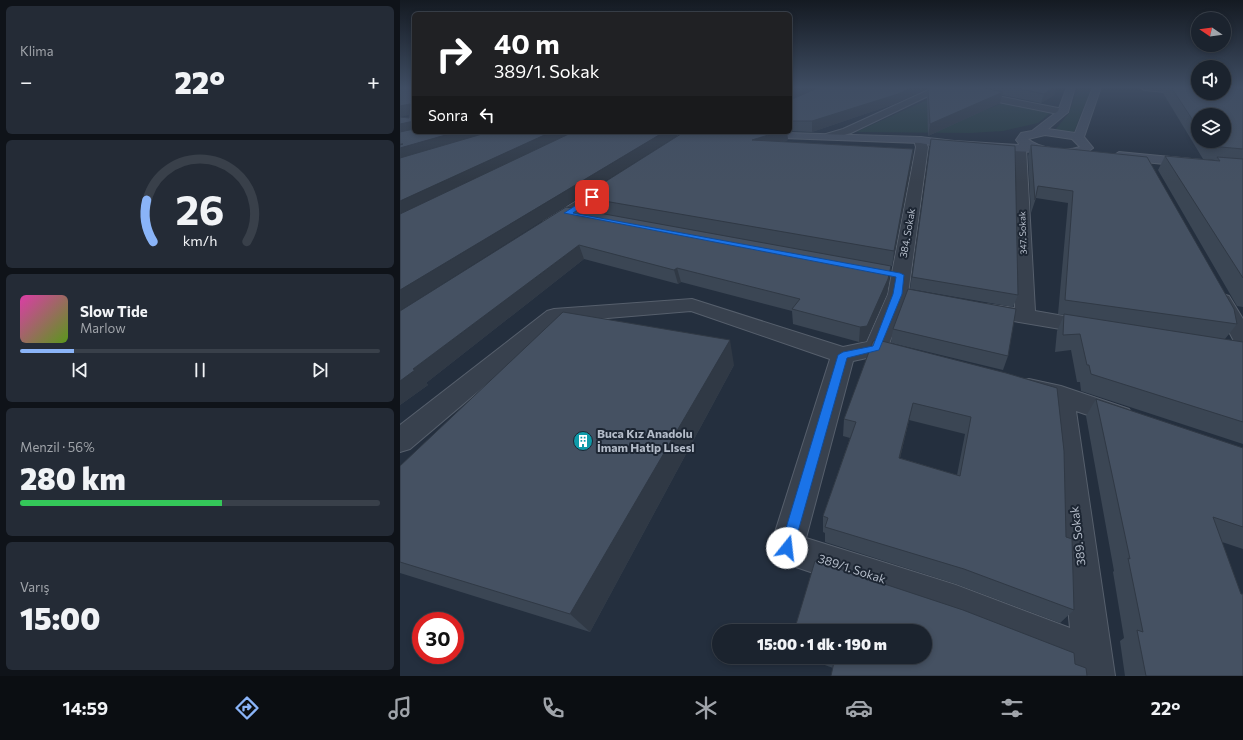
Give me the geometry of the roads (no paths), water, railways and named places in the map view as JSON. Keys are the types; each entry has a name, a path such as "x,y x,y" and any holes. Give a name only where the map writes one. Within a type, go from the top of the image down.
{"main road":[{"path":"920,140 954,145 1019,141 1037,132 1054,119"},
{"path":"1080,144 1088,119"},
{"path":"1037,132 1054,133 1080,144 1103,151 1144,158 1243,168"},
{"path":"746,134 1080,144"}],"street":[{"path":"830,136 847,131 876,119"},
{"path":"676,139 689,134"},
{"name":"384. Sokak","path":"876,348 899,284 922,147 920,140"},
{"name":"347. Sokak","path":"1019,141 1026,317"},
{"path":"1144,158 1156,179"},
{"path":"540,231 620,179"},
{"path":"567,213 590,218"},
{"path":"1213,283 1238,346"},
{"path":"400,441 554,316 692,305 843,355 876,348 915,358"},
{"path":"965,306 1111,331"},
{"name":"389/1. Sokak","path":"843,355 787,548 956,603 1094,666"},
{"path":"1007,382 1061,396 1137,422"},
{"name":"389. Sokak","path":"1061,396 1094,666"}],"place":[{"name":"Buca Kız Anadolu İmam Hatip Lisesi","path":"583,441"}]}
